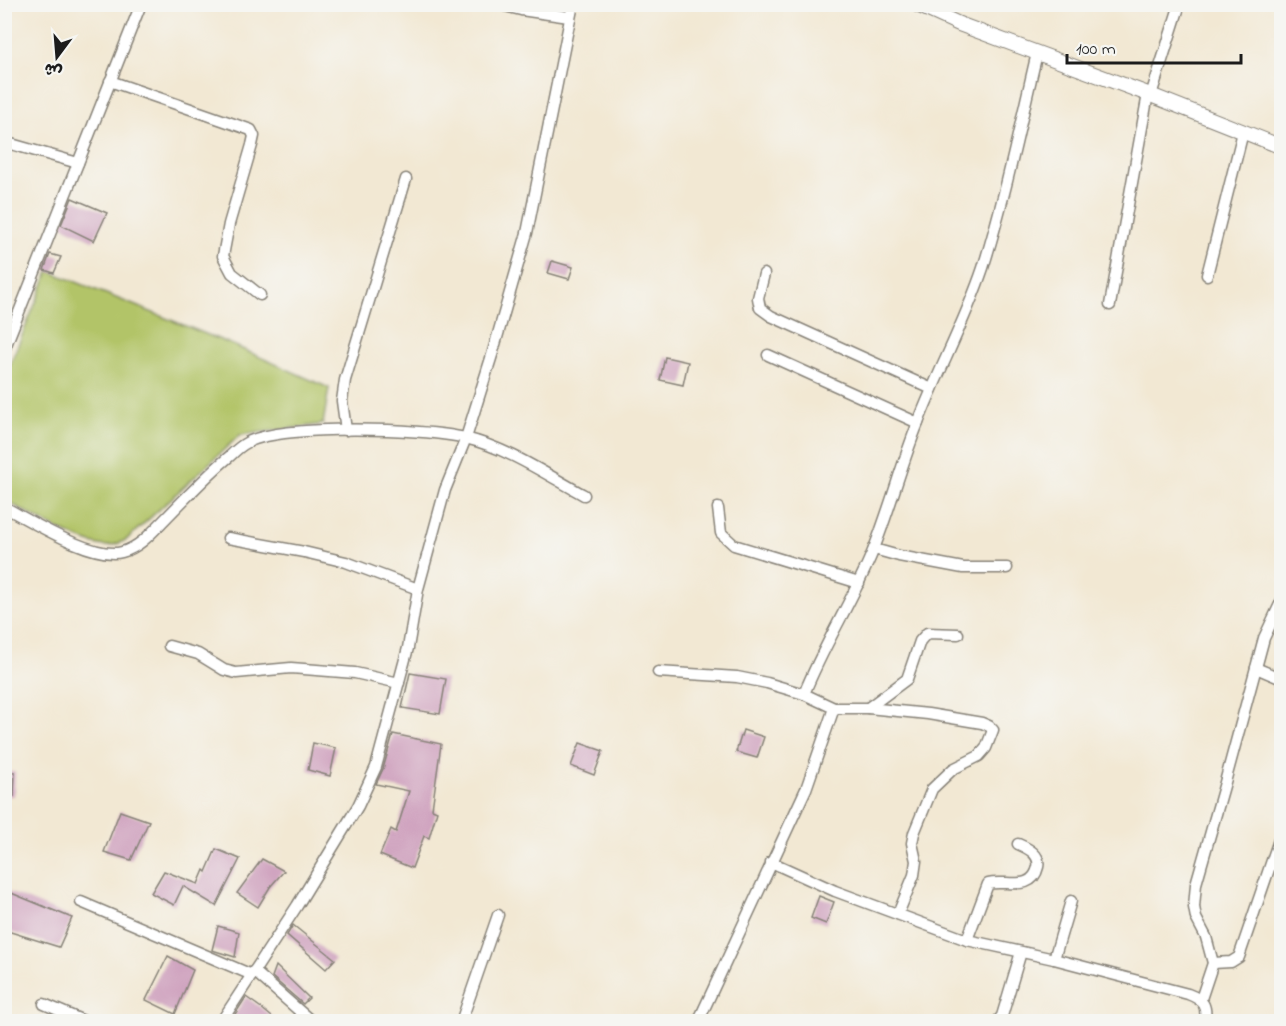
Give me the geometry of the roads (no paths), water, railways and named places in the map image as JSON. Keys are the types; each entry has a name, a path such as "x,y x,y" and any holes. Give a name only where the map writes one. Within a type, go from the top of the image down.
{"street":[{"path":"4,350 141,4"},
{"path":"497,4 569,17"},
{"path":"221,1022 358,806 376,767 408,648 418,589 445,490 466,438 527,233 573,4"},
{"path":"915,4 959,24 1150,94 1281,147"},
{"path":"1110,305 1150,94 1180,4"},
{"path":"804,694 822,652 859,583 874,549 918,423 964,322 997,217 1037,53"},
{"path":"110,81 251,130 254,136 229,224 223,256 232,273 261,295"},
{"path":"1207,275 1243,132"},
{"path":"4,142 78,163"},
{"path":"346,430 342,390 406,179"},
{"path":"764,274 758,298 760,308 771,316 932,389"},
{"path":"768,355 918,423"},
{"path":"4,507 77,544 104,553 121,552 141,543 247,442 272,435 346,430 410,432 466,438 511,455 584,495"},
{"path":"718,508 721,533 734,545 859,583"},
{"path":"228,538 346,562 418,589"},
{"path":"874,549 963,568 1007,568"},
{"path":"1201,999 1213,963 1206,937 1196,918 1194,907 1196,884 1264,638 1281,600"},
{"path":"868,708 907,679 921,641 927,633 958,634"},
{"path":"169,646 198,654 224,670 236,674 291,668 355,673 399,683"},
{"path":"1256,668 1281,679"},
{"path":"658,672 737,677 767,682 804,694 834,708 868,708 928,714 975,722 989,726 993,730 986,748 979,756 953,769 932,789 914,833 912,843 916,861 914,875 898,914"},
{"path":"698,1022 806,789 834,708"},
{"path":"1213,963 1231,962 1239,957 1281,831"},
{"path":"967,940 988,884 994,882 1020,884 1027,882 1038,870 1039,862 1033,852 1018,844"},
{"path":"771,862 835,891 967,940 1054,959 1201,999 1207,1009 1205,1022"},
{"path":"1054,959 1071,901"},
{"path":"81,902 253,973 312,1022"},
{"path":"461,1022 498,915"},
{"path":"997,1022 1006,1005 1021,952"},
{"path":"44,1004 86,1022"}]}
